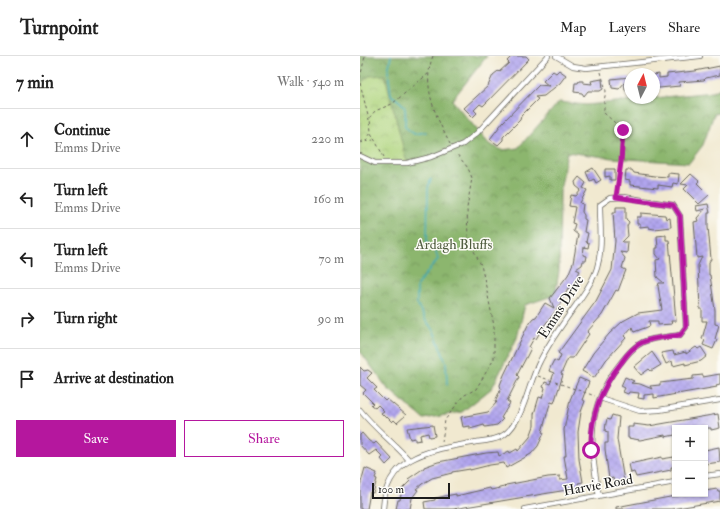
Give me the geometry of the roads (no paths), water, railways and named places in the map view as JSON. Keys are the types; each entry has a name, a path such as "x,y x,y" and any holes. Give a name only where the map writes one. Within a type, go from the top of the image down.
{"street":[{"path":"360,156 375,162 386,164 407,163 431,157 463,144 477,133 548,56"},
{"path":"556,56 578,67 600,67 700,56"},
{"name":"Emms Drive","path":"383,509 389,486 396,473 409,460 429,451 492,440 505,434 515,423 539,361 590,284 595,274 600,252 600,205 610,198 616,197 673,205 680,216 686,327 680,335 644,341 632,349 597,397"},
{"path":"598,496 591,441 597,397 640,411 659,410 720,400"},
{"path":"360,410 369,422 394,443 409,460"},
{"path":"708,476 720,474"},
{"name":"Harvie Road","path":"526,509 672,483"}],"waterway":[{"path":"391,56 388,71 391,95 401,102 405,108 405,127 414,134 426,132"},
{"path":"431,179 428,188 427,243 436,252 438,259 417,285 417,304 426,321 433,329 446,362 447,385"}],"park label":[{"name":"Ardagh Bluffs","path":"454,244"}]}
